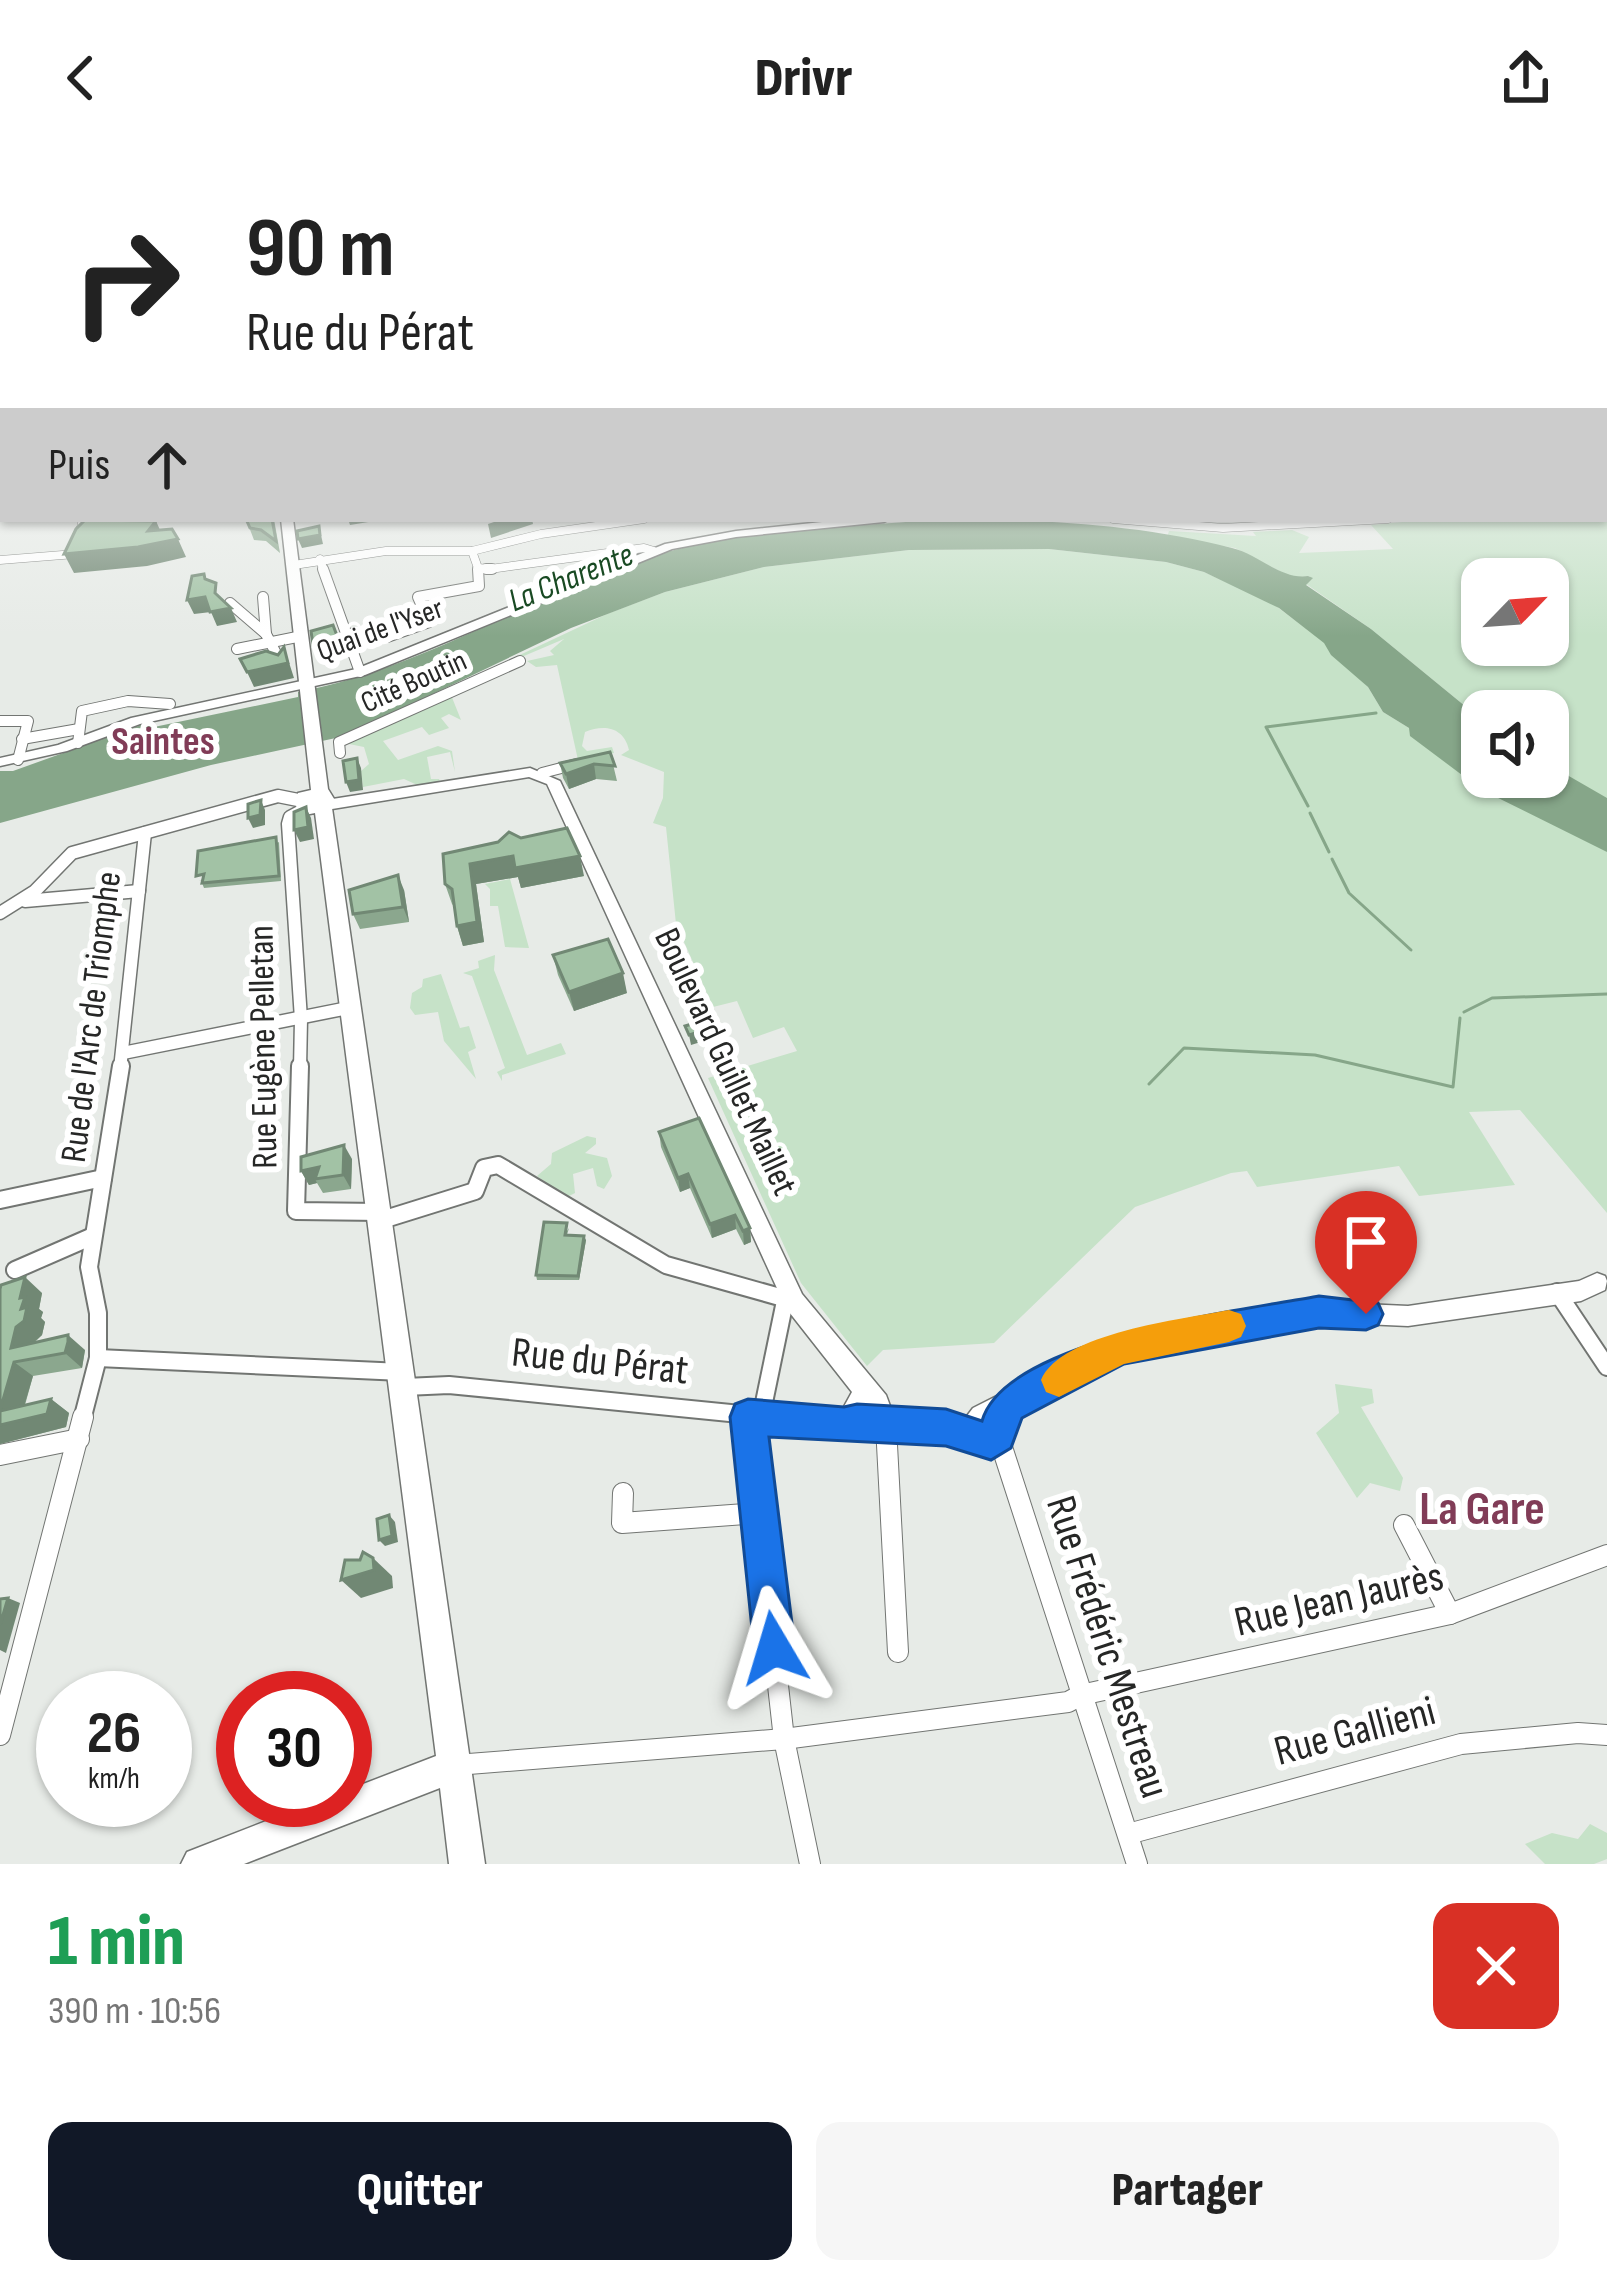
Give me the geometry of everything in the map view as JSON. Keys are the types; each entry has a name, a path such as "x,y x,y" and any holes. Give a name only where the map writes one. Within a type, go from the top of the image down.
{"main road":[{"path":"287,522 319,758 316,803 353,1007 467,1864"},
{"path":"199,1864 456,1765"}],"street":[{"path":"0,560 75,554 82,522"},
{"path":"294,565 386,551 472,551 541,534 623,522"},
{"name":"Quai de l'Yser","path":"0,762 136,721 360,672 654,551 825,522"},
{"path":"1174,522 1252,522"},
{"path":"478,568 644,548 654,551"},
{"path":"387,638 429,622 418,597 479,586 472,551"},
{"path":"584,556 587,577"},
{"path":"320,559 360,672"},
{"path":"262,597 267,638"},
{"path":"230,603 267,638 280,661"},
{"path":"237,649 267,638 302,636"},
{"name":"Cité Boutin","path":"340,753 339,742 520,661"},
{"path":"22,739 78,736 82,711 128,701 170,704"},
{"path":"0,721 28,721 18,760"},
{"path":"0,913 76,852 278,796 316,803 542,773 588,762"},
{"name":"Boulevard Guillet Maillet","path":"542,773 553,781 622,926 790,1301 872,1410"},
{"name":"Rue Eugène Pelletan","path":"316,803 288,820 301,1019 296,1210 381,1216"},
{"name":"Rue de l'Arc de Triomphe","path":"0,1735 98,1358 98,1313 89,1267 123,1053 145,833"},
{"path":"17,902 139,891"},
{"path":"123,1053 353,1007"},
{"path":"381,1216 475,1191 484,1168 498,1165 666,1265 790,1301 754,1417 759,1513 784,1739 810,1864"},
{"path":"0,1200 103,1178"},
{"path":"15,1270 93,1236"},
{"path":"991,1429 1086,1363 1156,1339 1319,1312 1408,1316 1596,1288 1607,1367"},
{"name":"Rue du Pérat","path":"98,1358 346,1366 403,1380 844,1426 872,1410 946,1427 991,1429"},
{"path":"872,1410 898,1652"},
{"name":"Rue Frédéric Mestreau","path":"991,1429 1137,1864"},
{"path":"0,1455 79,1439"},
{"path":"623,1492 622,1523 759,1513"},
{"path":"1405,1525 1450,1613"},
{"name":"Rue Jean Jaurès","path":"456,1765 784,1739 1069,1702 1081,1695 1450,1613 1607,1555"},
{"name":"Rue Gallieni","path":"1128,1834 1461,1744 1578,1733 1607,1735"}],"shaded area":[{"path":"905,522 1052,522 1161,533 1242,551 1288,574 1313,578 1306,585 1371,629 1461,703 1461,774 1410,736 1409,728 1383,712 1368,687 1324,643 1279,608 1204,572 1166,562 1049,549 909,550 764,567 665,592 571,628 345,736 211,765 0,823 0,771 13,771 144,724 154,727 298,697 298,692 427,652 637,561 749,536"},
{"path":"1607,522 1607,1213 1520,1110 1469,1112 1515,1185 1419,1196 1399,1166 1257,1187 1247,1171 1231,1173 1135,1207 994,1343 883,1350 867,1366 801,1283 708,1078 797,1051 784,1027 753,1038 737,1001 713,1007 676,924 666,827 653,823 663,798 664,772 621,755 629,750 623,736 606,728 585,732 582,746 587,751 612,747 614,753 578,760 557,665 536,667 527,661 554,655 550,651 564,639 456,685 607,614 665,592 764,567 909,550 1049,549 1166,562 1204,572 1272,603 1324,642 1368,687 1383,712 1461,765 1461,798 1569,798 1569,690 1461,690 1461,703 1371,629 1306,584 1312,579 1309,576 1293,578 1235,548 1167,537 1169,531 1256,536 1253,532 1292,530 1309,537 1299,553 1393,549 1371,525"},
{"path":"451,695 461,720 449,714 441,718 449,728 429,735 422,727 383,741 398,760 438,746 452,751 455,772 450,752 427,757 431,779 441,784 424,788 404,779 363,787 361,771 369,764 364,747 344,743"},
{"path":"1569,776 1607,798 1607,852 1498,798 1569,798"},
{"path":"510,879 529,948 505,947 498,906 490,906 490,889 485,884"},
{"path":"495,955 494,970 527,1055 561,1043 566,1054 502,1075 502,1081 497,1072 505,1068 472,976 463,973"},
{"path":"441,974 460,1028 469,1026 476,1048 468,1052 476,1079 444,1041 438,1012 415,1015 410,1008 412,993 422,987 423,979"},
{"path":"587,1136 596,1138 596,1144 585,1153 607,1158 612,1176 604,1189 597,1186 593,1168 573,1174 575,1193 567,1197 537,1176 551,1164 552,1153"},
{"path":"1335,1384 1372,1389 1374,1403 1361,1407 1403,1478 1400,1491 1370,1483 1357,1498 1316,1433 1339,1413"},
{"path":"1590,1824 1607,1833 1607,1859 1594,1864 1545,1864 1525,1844 1552,1833 1578,1839"}],"building":[{"path":"83,522 155,522 148,531 172,529 178,539 64,554"},
{"path":"247,522 273,522 276,541 261,530 250,528"},
{"path":"319,526 320,535 298,539 297,531"},
{"path":"204,574 216,583 215,593 231,608 210,612 205,597 187,600 192,576"},
{"path":"333,625 339,641 313,645 311,631"},
{"path":"284,647 288,663 247,672 240,659 266,651 278,655"},
{"path":"610,752 615,766 594,764 566,774 560,763"},
{"path":"357,758 359,780 346,782 343,761"},
{"path":"261,800 260,815 248,818 248,804"},
{"path":"306,807 308,827 294,830 294,812"},
{"path":"567,828 580,856 515,868 513,856 470,864 477,922 457,926 452,889 445,884 443,854 498,842 509,832 521,838"},
{"path":"276,837 279,876 202,883 204,874 196,876 198,851"},
{"path":"398,875 403,907 353,914 349,890"},
{"path":"608,939 623,973 569,992 553,955"},
{"path":"715,1017 719,1026 689,1035 685,1026"},
{"path":"699,1118 750,1228 743,1231 735,1215 710,1224 688,1174 678,1178 659,1132"},
{"path":"344,1145 343,1175 315,1179 319,1167 301,1171 301,1157"},
{"path":"544,1222 567,1223 565,1235 584,1236 578,1276 536,1275"},
{"path":"25,1277 20,1298 25,1297 21,1309 27,1307 11,1348 68,1335 68,1342 65,1353 14,1362 0,1410 0,1289"},
{"path":"51,1399 47,1414 0,1425 0,1411"},
{"path":"389,1515 392,1536 379,1540 377,1519"},
{"path":"363,1552 373,1558 374,1570 341,1580 345,1560 360,1560"},
{"path":"8,1598 0,1625 0,1599"}],"waterway":[{"path":"1308,806 1266,727 1376,713"},
{"path":"1310,813 1329,852"},
{"path":"1332,859 1349,893 1411,950"},
{"path":"1464,1012 1492,998 1607,994"},
{"path":"1149,1084 1184,1048 1315,1055 1453,1087 1460,1018"}],"slow traffic":[{"path":"1059,1380 1124,1348 1229,1326"}],"district":[{"name":"Saintes","path":"163,742"},
{"name":"La Gare","path":"1482,1509"}],"route":[{"path":"774,1648 748,1417 844,1426 857,1422 946,1427 991,1442 998,1436 1001,1415 1009,1405 1124,1348 1319,1312 1366,1314"}],"water label":[{"name":"La Charente","path":"571,578"}]}
